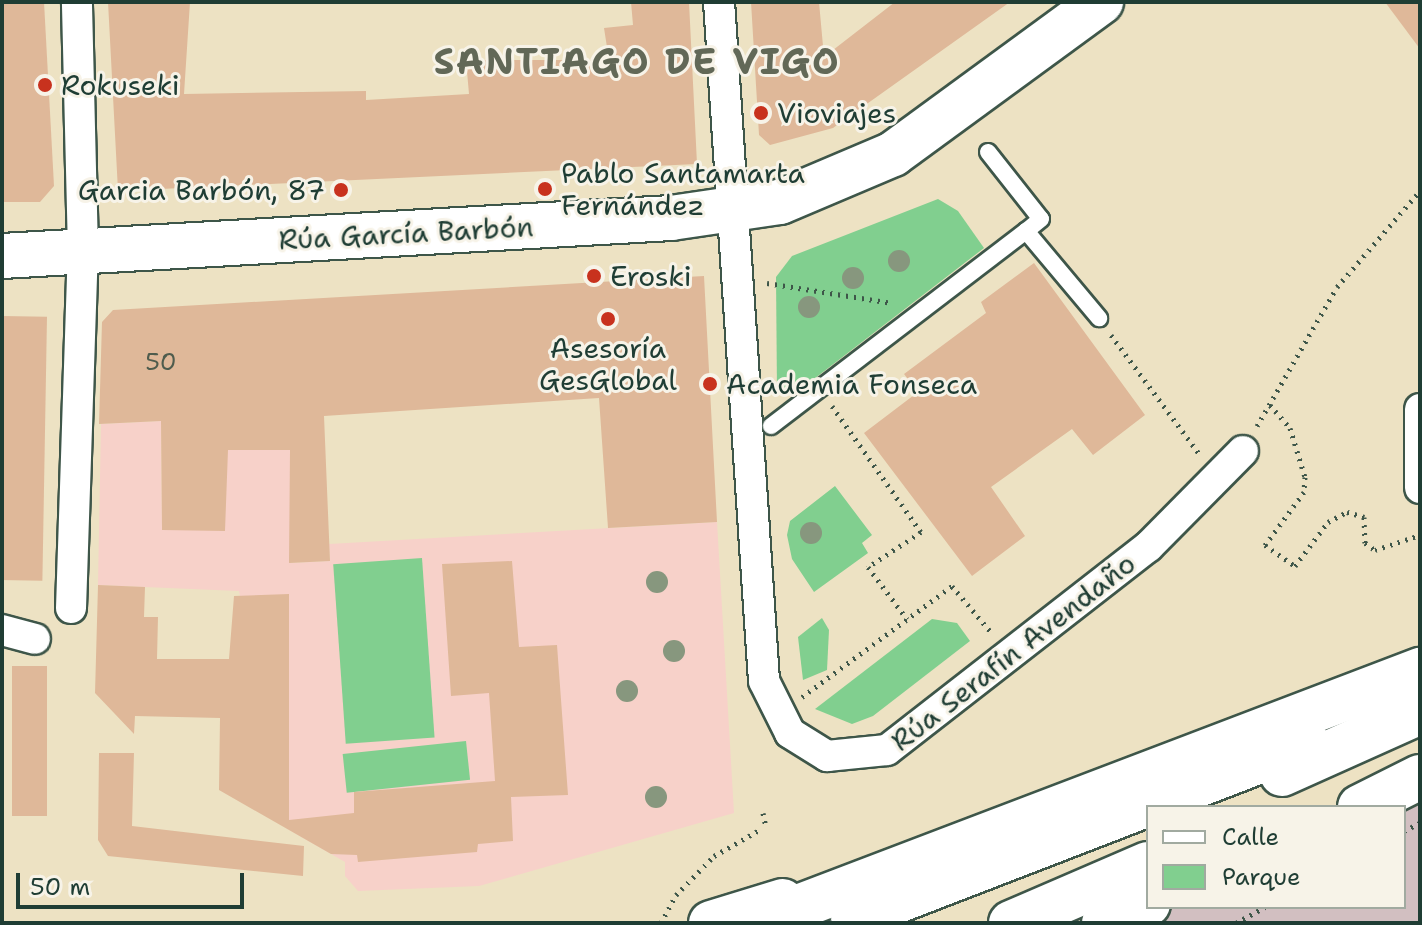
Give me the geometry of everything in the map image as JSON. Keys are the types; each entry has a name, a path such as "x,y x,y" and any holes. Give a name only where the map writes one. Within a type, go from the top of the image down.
{"main road":[{"name":"Rúa García Barbón","path":"2,256 729,212 820,189 893,154 1101,2"},
{"path":"756,923 1420,670"},
{"path":"839,923 1420,695"},
{"path":"1207,805 1420,712"},
{"path":"1282,805 1420,736"},
{"path":"1364,805 1420,777"},
{"path":"913,923 1146,830"},
{"path":"711,923 923,857"},
{"path":"1011,923 1146,865"},
{"path":"1104,923 1146,905"}],"street":[{"path":"71,608 83,251 77,2"},
{"name":"Rúa Serafín Avendaño","path":"719,2 729,212 764,681 778,718 827,756 873,756 900,742 1148,547 1243,451"},
{"path":"1420,409 1420,488"},
{"path":"2,630 35,639"}],"lane":[{"path":"771,426 1041,219 988,152"},
{"path":"1026,231 1099,318"}],"path":[{"path":"1243,451 1337,287 1420,191"},
{"path":"762,282 909,306"},
{"path":"1099,318 1205,461"},
{"path":"820,389 921,532 868,567 907,619"},
{"path":"1270,405 1302,454 1304,492 1265,545 1295,566 1328,522 1347,512 1364,517 1365,543 1375,550 1420,535"},
{"path":"798,700 952,586 997,638"},
{"path":"661,923 676,895 714,856 764,828 763,813"},
{"path":"1236,923 1261,909"}],"shaded area":[{"path":"161,421 162,530 228,450 290,450 290,563 330,561 329,544 717,522 734,813 479,886 358,891 345,876 345,862 286,828 239,591 98,585 101,424"},
{"path":"1420,777 1420,923 1126,923 1154,909 1406,909 1405,805"}],"green space":[{"path":"938,199 958,211 984,248 814,379 788,395 777,391 776,277 792,256"},
{"path":"835,486 872,535 862,543 868,553 814,592 792,559 787,535 790,521"},
{"path":"422,558 435,738 346,744 333,564"},
{"path":"822,618 829,630 827,670 803,680 798,637"},
{"path":"932,619 957,623 970,641 873,716 852,724 815,709"},
{"path":"466,741 470,780 347,793 343,754"}],"building":[{"path":"2,2 44,2 54,186 40,202 2,202"},
{"path":"108,2 190,2 184,94 366,91 366,100 469,94 466,60 609,60 604,28 633,25 631,2 689,2 697,164 118,191"},
{"path":"751,2 819,2 824,57 895,2 1010,2 833,128 770,145 759,135"},
{"path":"1385,2 1420,2 1420,49"},
{"path":"1034,263 1145,415 1093,455 1072,429 991,487 1025,536 972,576 864,433 918,392 904,374 986,313 981,302"},
{"path":"704,276 717,522 608,528 599,398 324,416 330,561 289,563 290,450 228,450 225,531 162,530 161,421 99,424 102,322 113,310"},
{"path":"2,316 47,317 42,581 2,580"},
{"path":"512,561 519,647 557,645 568,795 511,797 513,841 478,844 477,852 358,862 357,855 331,854 219,790 220,718 135,716 134,734 95,693 98,585 145,587 144,617 158,617 157,659 229,659 234,596 289,594 289,820 354,813 354,792 495,781 489,693 451,696 442,564"},
{"path":"12,666 47,666 47,816 12,816"},
{"path":"99,753 134,753 132,826 304,846 303,876 108,856 98,840"}],"place":[{"name":"Rokuseki","path":"45,85"},
{"name":"Vioviajes","path":"761,113"},
{"name":"Pablo Santamarta Fernández","path":"545,189"},
{"name":"Garcia Barbón, 87","path":"341,190"},
{"name":"Eroski","path":"594,276"},
{"name":"Asesoría GesGlobal","path":"608,319"},
{"name":"Academia Fonseca","path":"710,384"}],"district":[{"name":"SANTIAGO DE VIGO","path":"637,62"}]}
